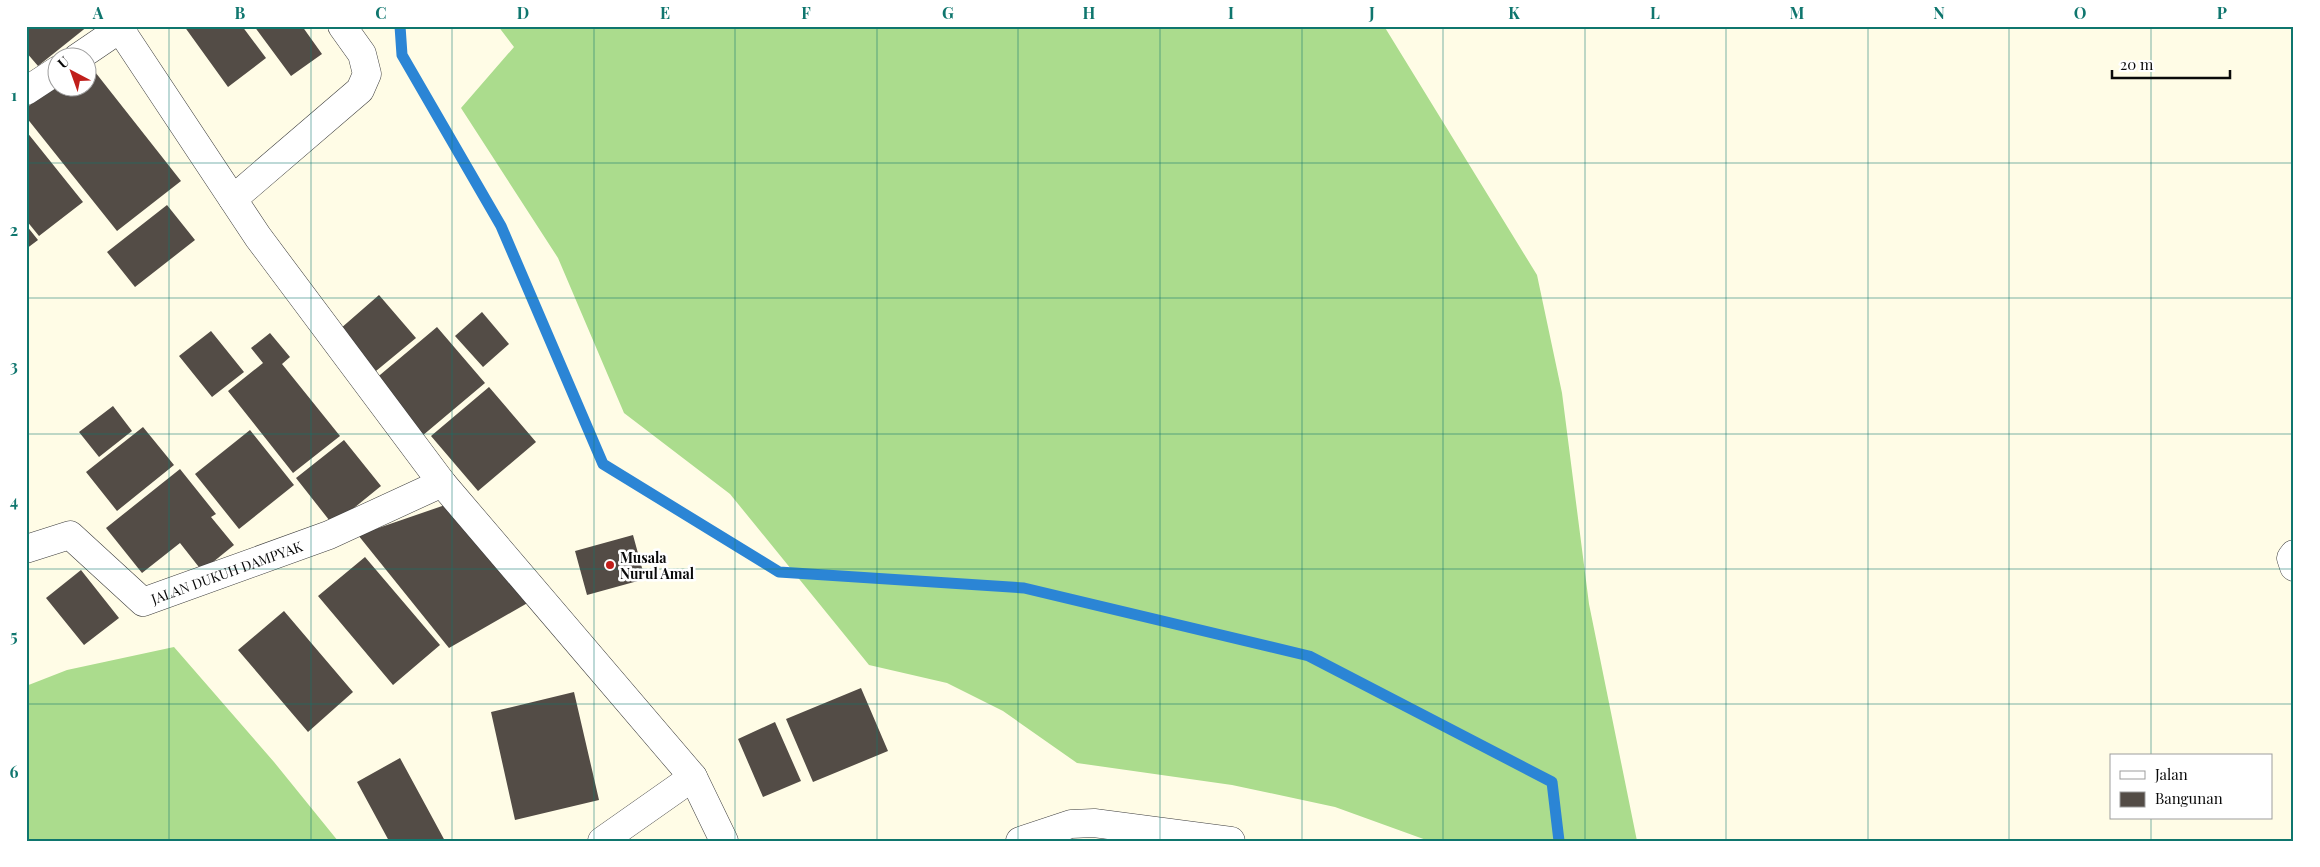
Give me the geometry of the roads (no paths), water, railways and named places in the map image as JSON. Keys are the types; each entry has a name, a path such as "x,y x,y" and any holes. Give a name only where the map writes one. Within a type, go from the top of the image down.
{"street":[{"path":"234,199 360,90 367,74 362,54 342,26"},
{"path":"91,48 120,27 258,237 442,483 693,777 724,841"},
{"path":"26,91 48,77"},
{"name":"JALAN DUKUH DAMPYAK","path":"26,549 70,535 143,602 329,535 442,483"},
{"path":"2294,554 2291,558 2294,567"},
{"path":"602,841 693,777"},
{"path":"1020,841 1071,824 1094,823 1231,841"}],"waterway":[{"path":"400,26 402,55 501,226 603,464 779,572 1024,588 1309,656 1552,782 1559,841"}],"place":[{"name":"Musala Nurul Amal","path":"610,565"}]}
